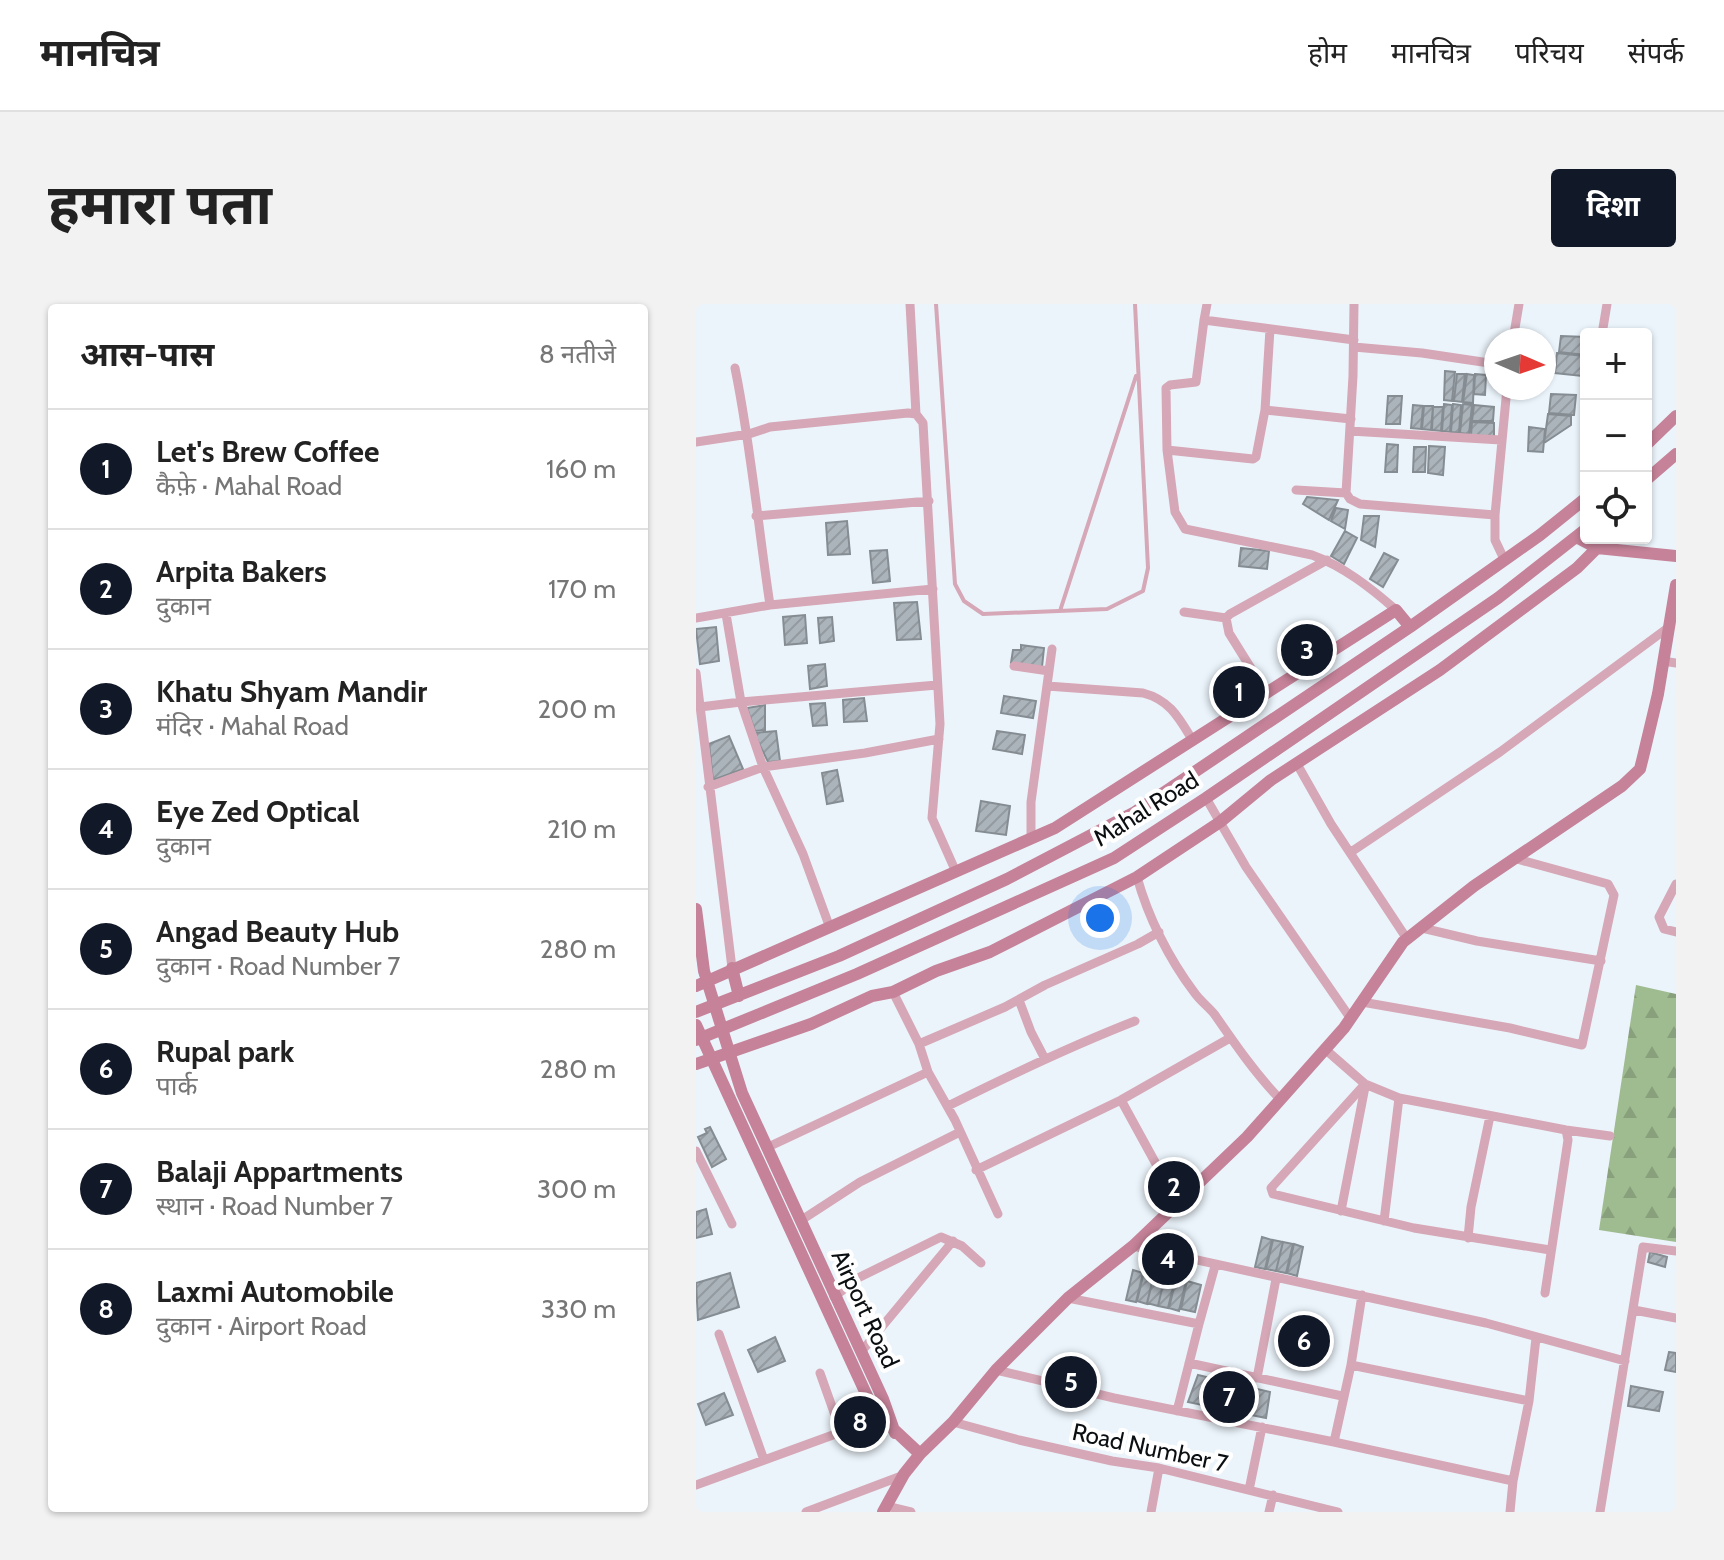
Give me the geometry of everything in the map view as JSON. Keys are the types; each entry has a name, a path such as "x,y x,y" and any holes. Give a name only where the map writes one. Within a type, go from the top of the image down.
{"street":[{"path":"910,304 916,414 923,423 933,589 939,739 932,818 956,872"},
{"path":"1207,304 1196,382 1166,388 1167,450 1175,512 1185,529 1327,560 1396,610 1410,627"},
{"path":"1354,304 1346,493 1350,499 1360,504 1495,515"},
{"path":"1515,328 1519,304"},
{"path":"1603,328 1607,304"},
{"path":"1204,320 1484,362"},
{"path":"1167,450 1253,459 1259,454 1270,329"},
{"path":"735,368 749,434 756,516 770,605"},
{"path":"1504,559 1495,540 1495,515 1506,400"},
{"path":"1265,410 1351,419"},
{"path":"696,442 749,434 770,427 916,414"},
{"path":"1652,439 1676,416"},
{"path":"1350,431 1501,440"},
{"path":"1652,475 1676,454"},
{"path":"1296,490 1346,493"},
{"path":"756,516 929,501"},
{"name":"Mahal Road","path":"696,1012 839,956 1007,879 1135,812 1410,627 1580,503"},
{"name":"Mahal Road","path":"698,1039 857,974 1114,858 1498,598 1580,534"},
{"path":"1593,544 1597,548 1676,556"},
{"path":"696,1064 811,1024 872,996 893,992 936,971 990,952 1137,877 1220,822 1271,780 1440,670 1577,568 1597,548"},
{"path":"1226,618 1327,560"},
{"path":"911,1512 884,1509 904,1474 920,1454 953,1422 996,1370 1068,1298 1133,1246 1247,1137 1279,1098 1326,1050 1407,939 1474,886 1622,786 1640,769 1670,662 1669,627 1676,585"},
{"path":"696,618 770,605 933,589"},
{"path":"702,983 1055,828 1396,610"},
{"path":"1184,612 1226,618"},
{"path":"726,614 741,702 763,767 803,854 830,928"},
{"path":"1226,618 1229,633 1267,694"},
{"path":"1351,852 1500,752 1669,627"},
{"path":"1031,839 1031,802 1052,649"},
{"path":"1014,666 1049,671"},
{"path":"696,673 732,968 739,996"},
{"path":"700,707 937,685"},
{"path":"1047,686 1143,693 1158,697 1170,705 1193,741"},
{"path":"708,787 763,767 939,739"},
{"path":"1297,764 1331,824 1407,939"},
{"path":"1206,798 1246,867 1351,1019"},
{"path":"1362,1002 1510,1028 1582,1045 1614,895 1612,888 1608,884 1517,859"},
{"path":"1137,877 1171,958 1279,1098"},
{"path":"1676,884 1659,917 1664,929 1676,932"},
{"name":"Airport Road","path":"696,909 702,983 715,1006 742,1093 895,1433"},
{"path":"1422,928 1477,941 1601,961"},
{"path":"919,1044 963,1027 1159,932"},
{"path":"893,992 919,1044 928,1072 948,1106 998,1214"},
{"path":"1019,1000 1045,1059"},
{"path":"948,1106 1045,1059 1135,1021"},
{"name":"Airport Road","path":"696,1025 698,1039 711,1059 874,1411 895,1433"},
{"path":"976,1170 1121,1100 1230,1038"},
{"path":"1326,1050 1365,1084 1399,1098 1610,1136"},
{"path":"766,1148 928,1072"},
{"path":"1365,1084 1271,1188 1273,1194 1468,1238 1550,1250"},
{"path":"1341,1211 1365,1084"},
{"path":"1384,1221 1399,1098"},
{"path":"1121,1100 1178,1204"},
{"path":"1468,1238 1471,1207 1490,1116"},
{"path":"1545,1293 1568,1140 1566,1130"},
{"path":"800,1221 860,1182 960,1132"},
{"path":"696,1151 732,1224"},
{"path":"834,1297 858,1278 941,1237 953,1241 981,1263"},
{"path":"861,1352 953,1241"},
{"path":"1133,1246 1486,1323 1625,1361"},
{"path":"1600,1512 1643,1247 1676,1251"},
{"path":"1177,1411 1215,1266"},
{"path":"1257,1378 1276,1279"},
{"path":"1334,1442 1362,1295"},
{"path":"1068,1298 1199,1324"},
{"path":"1634,1310 1676,1318"},
{"path":"719,1334 764,1460"},
{"path":"1510,1512 1536,1338"},
{"path":"1189,1363 1342,1396"},
{"path":"1351,1365 1529,1401"},
{"path":"996,1370 1513,1481"},
{"path":"696,1485 841,1432 820,1373"},
{"name":"Road Number 7","path":"953,1422 1338,1512"},
{"path":"1249,1490 1262,1427"},
{"path":"895,1433 920,1454"},
{"path":"1151,1512 1159,1468"},
{"path":"806,1512 904,1474"},
{"path":"1269,1512 1273,1495"}],"lane":[{"path":"936,304 955,584 964,601 983,614 1107,609 1143,591 1148,568 1135,304"},
{"path":"1060,611 1138,370"}],"green space":[{"path":"1636,985 1676,994 1676,1242 1599,1230"}],"building":[{"path":"1561,336 1580,337 1580,354 1559,352"},
{"path":"1557,353 1580,356 1580,376 1556,373"},
{"path":"1445,371 1455,372 1452,401 1444,400"},
{"path":"1457,374 1465,374 1462,402 1454,401"},
{"path":"1467,374 1474,375 1473,403 1463,402"},
{"path":"1475,374 1484,375 1484,395 1474,394"},
{"path":"1556,394 1576,395 1574,415 1549,413 1550,400 1556,400"},
{"path":"1388,396 1402,396 1400,424 1386,424"},
{"path":"1444,404 1452,405 1450,432 1442,431"},
{"path":"1453,404 1461,405 1459,433 1451,432"},
{"path":"1463,404 1472,405 1469,434 1460,433"},
{"path":"1413,405 1423,406 1421,429 1411,428"},
{"path":"1474,405 1494,407 1493,421 1472,421"},
{"path":"1424,406 1433,406 1431,430 1422,429"},
{"path":"1433,407 1443,407 1441,431 1432,430"},
{"path":"1548,414 1571,416 1571,425 1544,443"},
{"path":"1472,422 1494,423 1494,437 1471,435"},
{"path":"1529,427 1545,429 1543,452 1528,451"},
{"path":"1387,444 1398,445 1397,472 1385,472"},
{"path":"1429,446 1445,447 1443,475 1428,473"},
{"path":"1414,447 1426,447 1425,472 1413,472"},
{"path":"1307,497 1338,500 1329,520 1303,504"},
{"path":"1336,508 1348,510 1345,529 1331,521"},
{"path":"1364,516 1379,516 1375,547 1361,540"},
{"path":"847,521 850,554 828,555 826,523"},
{"path":"1345,531 1357,538 1344,564 1331,556"},
{"path":"1241,548 1269,551 1267,569 1239,566"},
{"path":"887,550 890,581 873,583 870,551"},
{"path":"1384,553 1398,560 1383,587 1370,579"},
{"path":"917,602 921,639 897,640 894,603"},
{"path":"805,615 807,643 785,645 783,617"},
{"path":"832,617 834,641 820,643 818,618"},
{"path":"716,627 719,661 700,664 696,629"},
{"path":"1021,645 1044,648 1042,667 1011,663 1013,650 1021,650"},
{"path":"825,664 827,686 810,689 808,666"},
{"path":"1004,696 1036,701 1033,718 1001,713"},
{"path":"864,698 867,721 844,722 843,700"},
{"path":"825,703 827,725 813,726 810,704"},
{"path":"765,705 765,730 755,731 747,708"},
{"path":"776,731 780,761 768,762 754,733"},
{"path":"997,731 1025,735 1022,754 993,749"},
{"path":"729,736 743,769 713,780 709,744"},
{"path":"837,770 843,801 827,804 822,773"},
{"path":"981,801 1010,806 1006,835 976,831"},
{"path":"710,1127 726,1159 712,1167 698,1137 707,1133 705,1129"},
{"path":"706,1209 712,1234 696,1238 696,1212"},
{"path":"1262,1237 1272,1240 1265,1269 1255,1267"},
{"path":"1273,1240 1283,1242 1276,1271 1266,1269"},
{"path":"1283,1242 1293,1244 1286,1273 1276,1271"},
{"path":"1294,1244 1303,1247 1297,1276 1287,1273"},
{"path":"1650,1252 1667,1257 1665,1267 1648,1262"},
{"path":"1133,1270 1143,1273 1136,1302 1126,1300"},
{"path":"1144,1272 1154,1274 1147,1304 1137,1301"},
{"path":"730,1273 739,1307 698,1320 696,1283"},
{"path":"1154,1274 1165,1276 1158,1306 1147,1303"},
{"path":"1165,1276 1175,1279 1168,1308 1158,1306"},
{"path":"1176,1279 1186,1281 1179,1311 1169,1308"},
{"path":"1187,1281 1201,1285 1195,1312 1181,1309"},
{"path":"775,1337 785,1361 758,1372 748,1350"},
{"path":"1669,1352 1676,1353 1676,1372 1665,1370"},
{"path":"1198,1375 1270,1392 1266,1418 1188,1402"},
{"path":"1631,1386 1663,1392 1659,1411 1628,1406"},
{"path":"724,1393 733,1415 706,1425 698,1404"}],"place":[{"name":"Khatu Shyam Mandir","path":"1307,650"},
{"name":"Let's Brew Coffee","path":"1239,692"},
{"name":"Arpita Bakers","path":"1174,1187"},
{"name":"Eye Zed Optical","path":"1168,1259"},
{"name":"Rupal park","path":"1304,1341"},
{"name":"Angad Beauty Hub","path":"1071,1382"},
{"name":"Balaji Appartments","path":"1229,1397"},
{"name":"Laxmi Automobile","path":"860,1422"}]}
